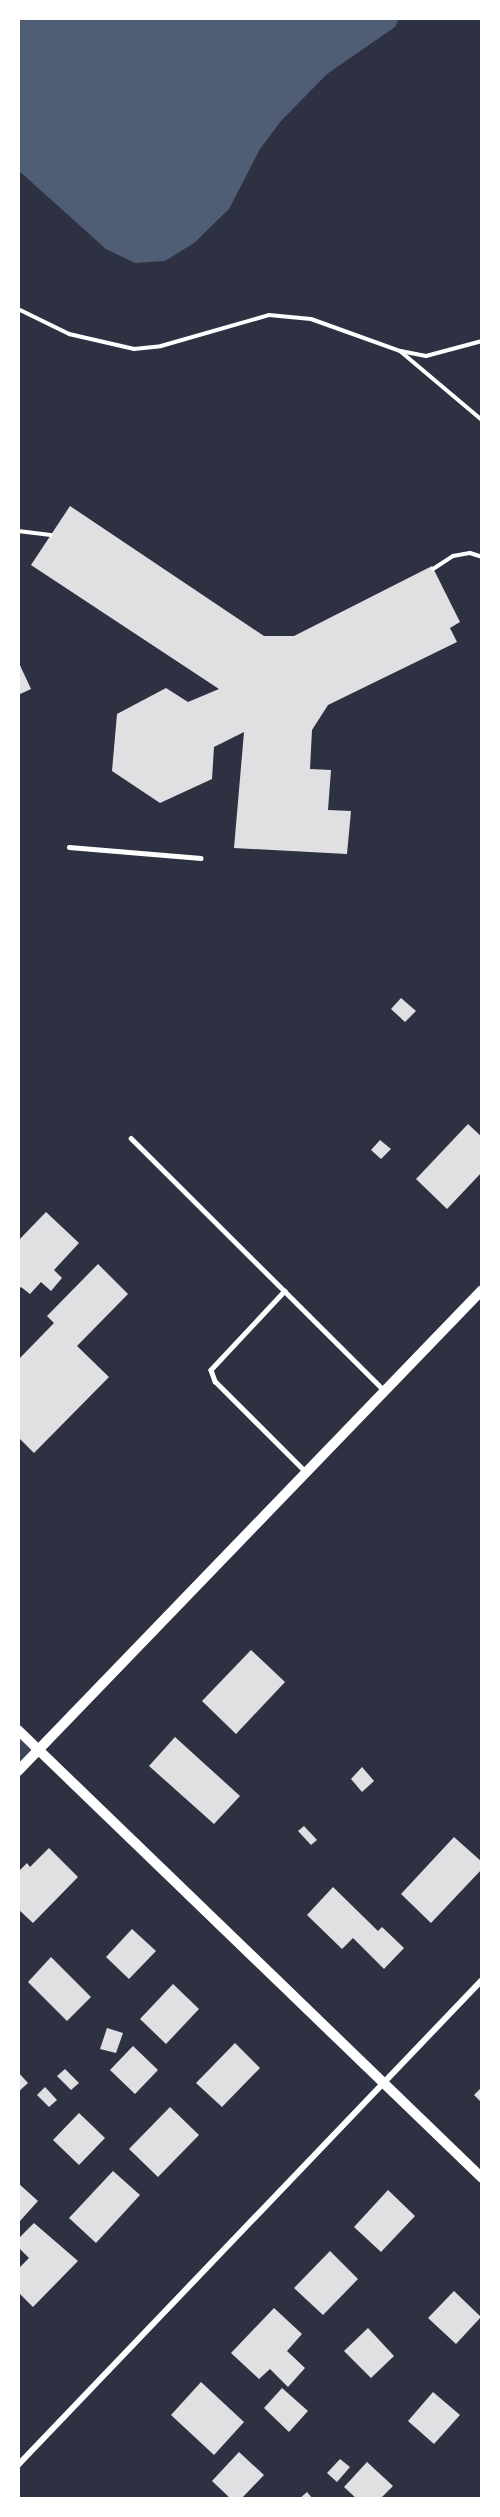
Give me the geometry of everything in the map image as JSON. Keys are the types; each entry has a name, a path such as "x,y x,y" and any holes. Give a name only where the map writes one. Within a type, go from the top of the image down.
{"street":[{"path":"18,1771 482,1290"},
{"path":"18,1730 384,2080 482,2178"},
{"path":"18,2465 482,1980"}],"lane":[{"path":"69,847 201,858"},
{"path":"131,1138 385,1390"},
{"path":"285,1291 211,1370 215,1381 306,1472"}],"path":[{"path":"18,309 69,334 134,349 161,346 269,315 311,319 400,351 426,356 482,341"},
{"path":"400,351 482,420"},
{"path":"18,531 51,535"},
{"path":"434,569 453,556 470,553 482,557"}],"shaded area":[{"path":"18,18 399,18 395,27 327,74 281,121 260,149 229,209 194,243 165,261 135,263 106,249 18,170"},
{"path":"18,1730 38,1750 18,1771"}],"building":[{"path":"70,506 264,636 294,636 432,566 460,622 450,628 457,642 328,705 312,730 310,769 331,770 328,810 351,811 347,854 234,848 244,732 214,747 212,779 160,803 112,771 117,714 166,688 188,702 219,689 31,565"},
{"path":"18,661 31,689 18,695"},
{"path":"401,998 416,1011 405,1022 391,1009"},
{"path":"468,1124 482,1137 482,1172 447,1209 416,1179"},
{"path":"380,1140 391,1149 381,1159 371,1150"},
{"path":"46,1212 79,1243 54,1270 62,1278 51,1291 41,1282 30,1294 21,1287 18,1290 18,1241"},
{"path":"98,1264 128,1294 77,1346 109,1377 34,1453 18,1437 18,1360 54,1323 47,1316"},
{"path":"251,1650 285,1682 236,1734 202,1701"},
{"path":"175,1737 240,1796 214,1824 149,1766"},
{"path":"362,1767 374,1781 362,1792 351,1779"},
{"path":"304,1826 317,1840 311,1845 298,1831"},
{"path":"454,1837 482,1862 482,1869 431,1923 401,1894"},
{"path":"49,1848 78,1877 33,1923 18,1909 18,1872 27,1863 30,1867"},
{"path":"333,1887 378,1931 382,1927 404,1948 384,1969 353,1938 342,1949 307,1915"},
{"path":"132,1929 156,1951 129,1979 106,1957"},
{"path":"51,1957 91,1997 67,2021 28,1982"},
{"path":"173,1984 199,2009 166,2044 140,2019"},
{"path":"107,2028 123,2033 116,2053 100,2049"},
{"path":"235,2043 260,2068 222,2107 196,2083"},
{"path":"133,2046 158,2070 135,2094 110,2070"},
{"path":"65,2069 79,2083 71,2090 57,2076"},
{"path":"18,2072 28,2083 18,2092"},
{"path":"45,2087 57,2100 49,2107 37,2095"},
{"path":"482,2087 482,2103 474,2095"},
{"path":"170,2107 199,2135 158,2177 129,2149"},
{"path":"79,2113 105,2138 79,2165 53,2140"},
{"path":"113,2171 140,2195 96,2243 69,2218"},
{"path":"18,2183 38,2201 20,2221 18,2219"},
{"path":"388,2190 415,2216 381,2252 354,2227"},
{"path":"34,2223 78,2261 33,2307 18,2292 18,2269 29,2258 18,2247 18,2239"},
{"path":"330,2251 358,2279 323,2315 294,2288"},
{"path":"454,2291 481,2317 456,2344 428,2318"},
{"path":"274,2308 302,2334 287,2351 305,2368 288,2387 270,2369 259,2379 231,2353"},
{"path":"368,2328 394,2356 371,2378 344,2351"},
{"path":"201,2382 244,2422 214,2455 171,2415"},
{"path":"282,2388 308,2411 289,2432 264,2408"},
{"path":"433,2392 460,2415 434,2444 408,2421"},
{"path":"239,2452 264,2475 241,2499 231,2499 212,2481"},
{"path":"340,2459 350,2467 337,2482 327,2473"},
{"path":"367,2462 393,2486 380,2499 357,2499 344,2487"},
{"path":"307,2492 313,2499 299,2499"}]}
